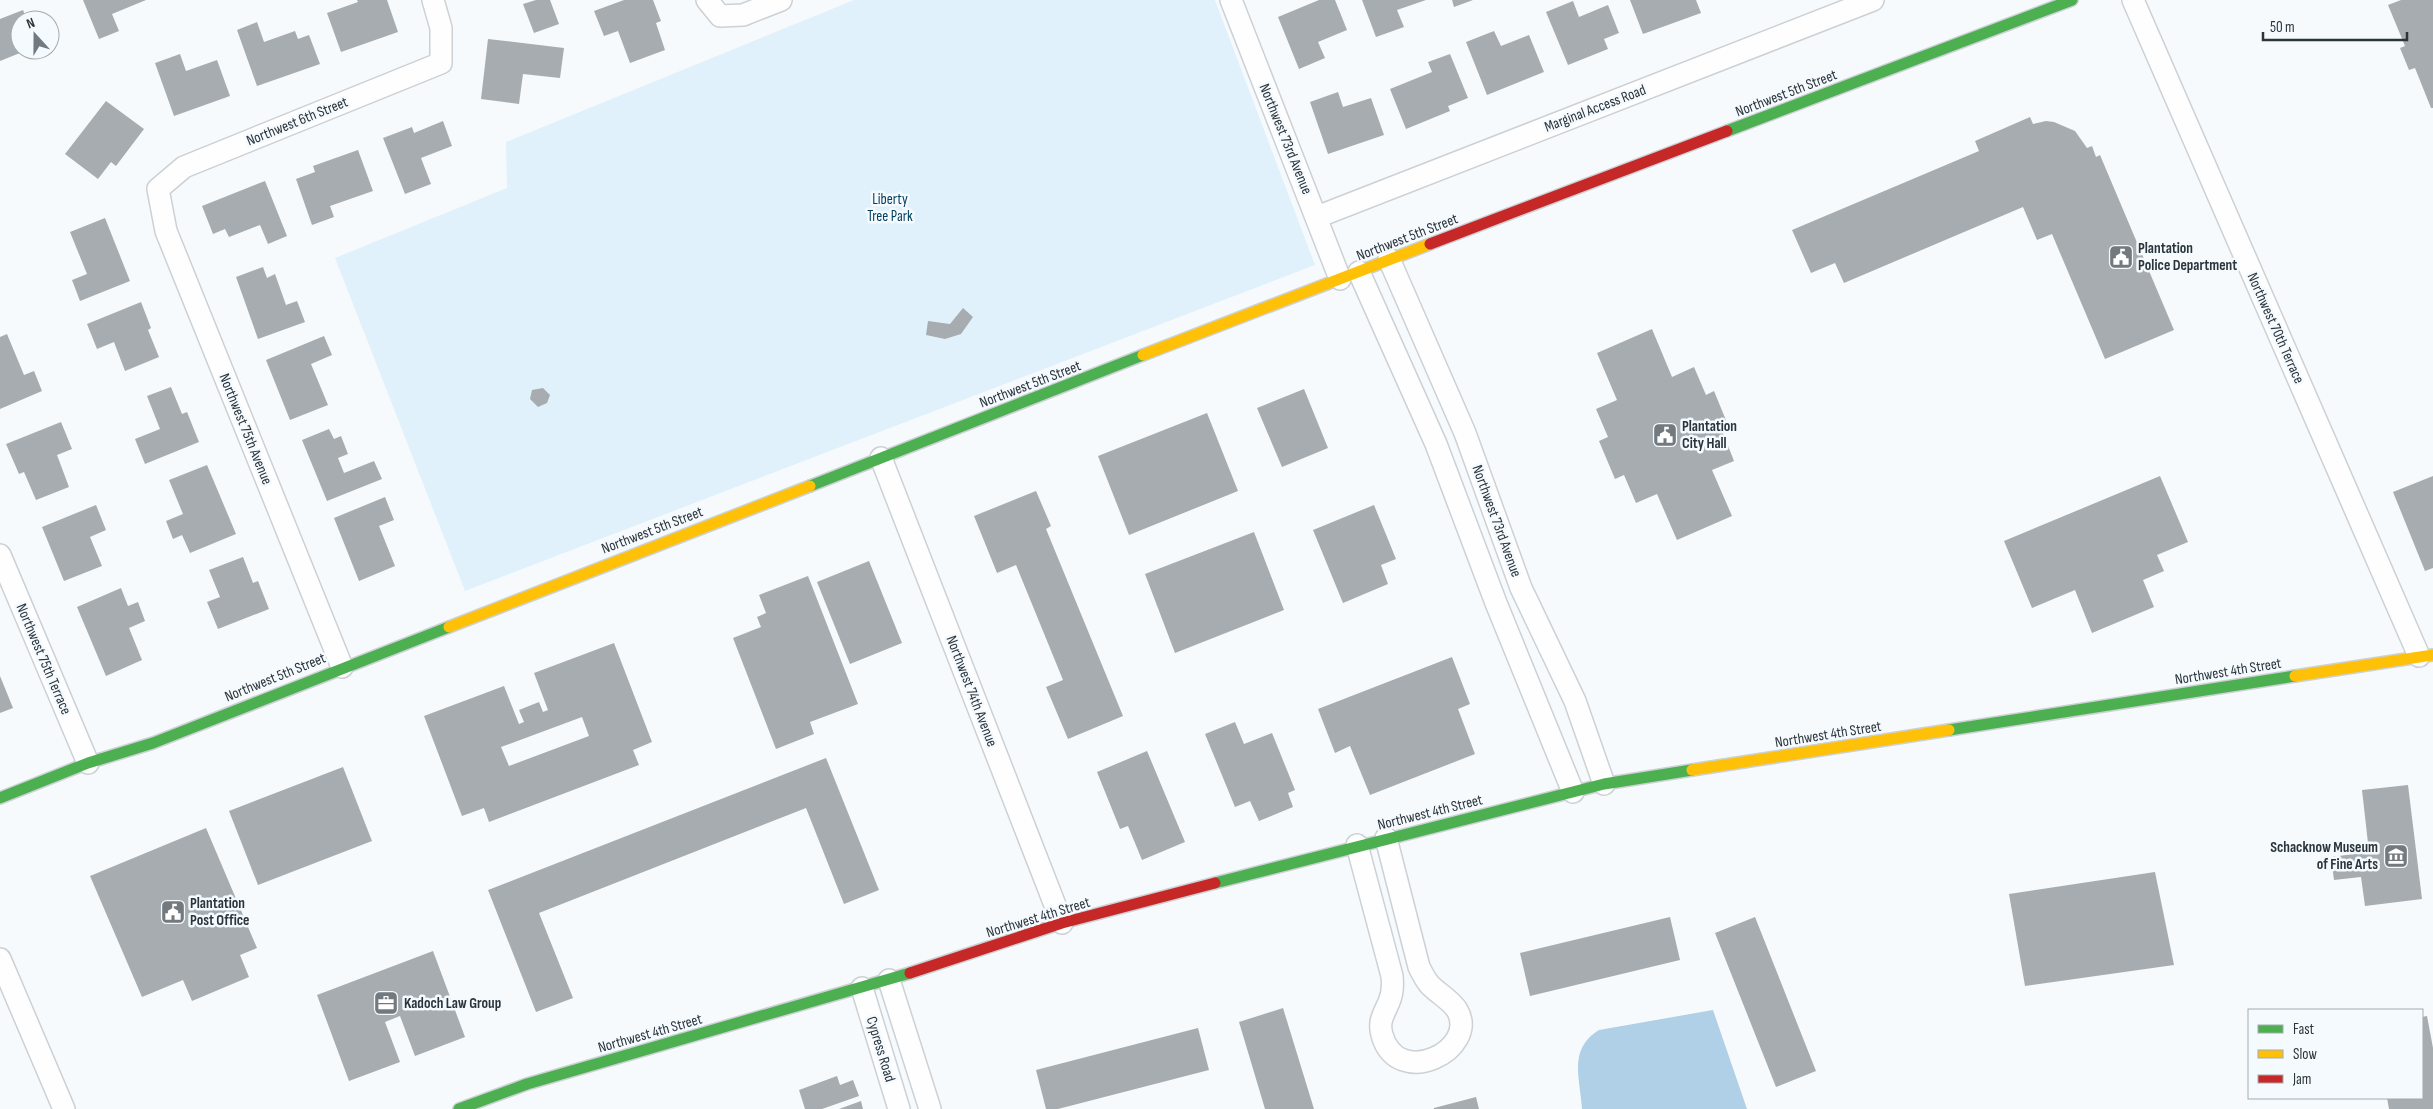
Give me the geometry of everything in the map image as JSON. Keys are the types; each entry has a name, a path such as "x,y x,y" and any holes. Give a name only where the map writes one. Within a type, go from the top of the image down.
{"street":[{"name":"Northwest 6th Street","path":"158,189 184,167 440,62 440,28 433,0"},
{"path":"707,0 720,16 743,15 782,0"},
{"name":"Northwest 73rd Avenue","path":"1231,0 1317,217 1350,276 1436,444 1496,603 1573,792"},
{"name":"Marginal Access Road","path":"1317,217 1873,0"},
{"name":"Northwest 5th Street","path":"0,798 88,764 153,743 342,667 1350,276 1389,259 2072,0"},
{"name":"Northwest 70th Terrace","path":"2133,0 2426,656"},
{"name":"Northwest 75th Avenue","path":"158,189 166,231 342,667"},
{"name":"Northwest 73rd Avenue","path":"1389,259 1465,433 1521,588 1575,701 1604,784"},
{"name":"Northwest 74th Avenue","path":"881,458 1062,923"},
{"name":"Northwest 75th Terrace","path":"0,555 88,764"},
{"name":"Northwest 4th Street","path":"460,1109 527,1084 889,980 1062,923 1386,838 1604,784 2426,656"},
{"path":"1357,846 1392,976 1393,990 1380,1025 1382,1036 1389,1049 1401,1059 1416,1063 1427,1062 1447,1051 1456,1039 1462,1024 1457,1009 1429,984 1419,968 1386,838"},
{"path":"0,959 64,1109"},
{"path":"889,980 930,1109"},
{"name":"Cypress Road","path":"862,988 899,1109"}],"green space":[{"name":"Liberty Tree Park","path":"854,0 1215,0 1315,265 465,591 335,258 507,188 506,142"}],"water":[{"path":"1713,1010 1747,1109 1582,1109 1578,1075 1579,1055 1589,1038 1599,1030"}],"building":[{"path":"83,0 146,0 112,14 119,31 99,39"},
{"path":"357,0 387,0 398,32 341,52 327,13 358,2"},
{"path":"536,0 550,0 559,24 534,33 523,4"},
{"path":"624,0 653,0 661,21 656,23 665,50 630,63 618,31 604,36 594,11"},
{"path":"1319,0 1335,0 1347,30 1318,42 1325,58 1299,69 1278,17"},
{"path":"1362,0 1426,0 1397,10 1404,27 1376,37"},
{"path":"1452,0 1473,0 1454,7"},
{"path":"1630,0 1696,0 1701,13 1643,34"},
{"path":"2401,0 2433,0 2433,108 2431,108 2415,68 2409,70 2400,48 2405,46 2388,5"},
{"path":"1573,1 1579,17 1608,5 1619,33 1604,39 1608,49 1568,65 1546,12"},
{"path":"10,15 10,57 0,61 0,19"},
{"path":"257,22 264,42 295,31 298,39 309,35 320,64 257,86 237,30"},
{"path":"1494,31 1501,46 1529,35 1544,72 1487,95 1466,42"},
{"path":"488,39 564,48 560,78 523,74 519,104 481,99"},
{"path":"180,54 186,71 217,60 230,96 174,116 155,63"},
{"path":"1450,54 1468,98 1448,106 1450,111 1406,129 1390,89 1432,72 1428,62"},
{"path":"1338,92 1343,107 1371,98 1384,135 1328,154 1310,102"},
{"path":"106,101 144,129 116,166 111,162 98,179 65,154"},
{"name":"Plantation Police Department","path":"2030,117 2033,124 2046,121 2054,122 2075,131 2087,148 2092,146 2096,157 2100,155 2174,330 2105,359 2052,234 2037,240 2023,207 1844,283 1835,263 1811,273 1792,230 1979,151 1975,141"},
{"path":"443,121 452,146 421,158 431,184 405,194 383,138 412,127 414,133"},
{"path":"358,150 373,191 330,206 334,217 312,225 296,179 315,172 313,166"},
{"path":"265,181 287,236 268,244 260,225 229,237 225,229 213,234 202,206"},
{"path":"105,218 130,281 80,301 72,280 87,274 70,232"},
{"path":"263,267 267,278 275,274 286,305 297,301 305,322 258,339 236,277"},
{"path":"141,302 151,328 148,330 159,357 125,371 114,342 97,349 87,324"},
{"path":"963,308 973,317 961,334 945,339 926,335 928,321 950,324"},
{"name":"Plantation City Hall","path":"1652,329 1672,377 1694,367 1706,395 1714,391 1730,430 1723,433 1734,461 1712,470 1732,516 1677,540 1657,494 1636,503 1624,475 1615,479 1599,441 1608,437 1596,409 1617,400 1597,353"},
{"path":"7,334 24,375 34,371 42,391 0,409 0,337"},
{"path":"324,336 332,355 311,364 328,405 290,420 266,360"},
{"path":"171,387 182,414 187,412 199,442 145,464 135,439 160,429 147,396"},
{"path":"543,388 550,395 547,403 538,407 530,399 532,390"},
{"path":"1304,389 1328,448 1282,467 1257,408"},
{"path":"1207,413 1238,491 1129,535 1098,456"},
{"path":"61,422 72,449 57,455 69,487 36,500 24,472 19,474 6,444"},
{"path":"329,429 334,439 341,436 348,454 338,458 344,473 374,461 382,479 327,501 302,440"},
{"path":"207,465 236,534 190,553 182,535 173,539 166,521 183,514 169,480"},
{"path":"2160,476 2188,542 2157,555 2164,571 2143,580 2154,607 2092,633 2075,590 2032,608 2004,541"},
{"path":"2433,476 2433,568 2425,571 2393,492"},
{"path":"1036,491 1051,526 1046,529 1123,716 1068,739 1046,687 1063,680 1016,565 997,573 974,516"},
{"path":"385,497 394,520 379,526 395,566 359,581 334,518"},
{"path":"96,505 106,530 90,537 102,566 64,581 42,527"},
{"path":"1374,505 1396,559 1381,565 1388,584 1343,603 1313,530"},
{"path":"1254,532 1284,610 1175,653 1145,574"},
{"path":"243,557 253,583 258,581 269,609 218,629 207,602 220,597 209,570"},
{"path":"869,561 902,643 850,664 817,582"},
{"path":"808,576 858,704 810,722 814,734 776,749 733,638 761,627 757,617 766,613 759,595"},
{"path":"121,588 128,606 138,602 145,621 129,628 142,660 106,676 77,607"},
{"path":"614,643 652,742 633,750 639,765 489,822 484,808 462,816 424,716 504,686 519,724 524,722 519,710 539,702 543,712 548,710 534,673","holes":["582,717 589,736 509,766 501,747"]},
{"path":"1452,657 1470,704 1458,709 1475,754 1370,795 1350,746 1335,753 1318,709"},
{"path":"0,676 13,708 0,713"},
{"path":"1235,722 1244,744 1272,733 1295,790 1288,793 1293,807 1259,821 1250,801 1235,807 1205,734"},
{"path":"1147,751 1185,842 1142,860 1128,826 1120,829 1097,772"},
{"path":"826,758 879,890 844,904 806,808 539,913 573,998 536,1012 488,890"},
{"path":"343,767 372,841 258,885 229,811"},
{"path":"2408,785 2422,899 2365,906 2361,877 2334,880 2331,857 2369,852 2362,790"},
{"name":"Plantation Post Office","path":"206,828 257,948 240,955 249,977 192,1001 183,980 142,997 90,876"},
{"path":"2155,872 2174,965 2025,986 2009,894"},
{"path":"1670,917 1680,960 1530,996 1520,953"},
{"path":"1755,917 1816,1071 1776,1087 1715,933"},
{"path":"433,951 465,1037 415,1056 400,1016 385,1022 400,1062 349,1081 317,995"},
{"path":"1283,1008 1314,1109 1265,1109 1239,1022"},
{"path":"2427,1016 2433,1048 2433,1109 2389,1109 2387,1099 2423,1099 2423,1017"},
{"path":"1198,1028 1209,1070 1058,1109 1046,1109 1036,1070"},
{"path":"837,1076 840,1085 853,1080 859,1096 822,1109 805,1109 799,1090"},
{"path":"1476,1097 1479,1109 1434,1109 1434,1108"},
{"path":"861,1101 863,1109 839,1109"}],"traffic: fast":[{"path":"1727,131 2072,0"},
{"path":"810,486 1143,355"},
{"path":"0,798 88,763 153,743 449,627"},
{"path":"1949,730 2295,676"},
{"path":"1215,883 1604,784 1692,770"},
{"path":"459,1109 527,1084 910,973"}],"traffic: slow":[{"path":"1143,355 1430,244"},
{"path":"449,627 810,486"},
{"path":"2295,676 2433,655"},
{"path":"1692,770 1949,730"}],"traffic: jam":[{"path":"1430,244 1727,131"},
{"path":"910,973 1062,923 1215,883"}],"place":[{"name":"Plantation Police Department","path":"2121,257"},
{"name":"Plantation City Hall","path":"1665,435"},
{"name":"Schacknow Museum of Fine Arts","path":"2396,856"},
{"name":"Plantation Post Office","path":"173,912"},
{"name":"Kadoch Law Group","path":"386,1003"}]}
